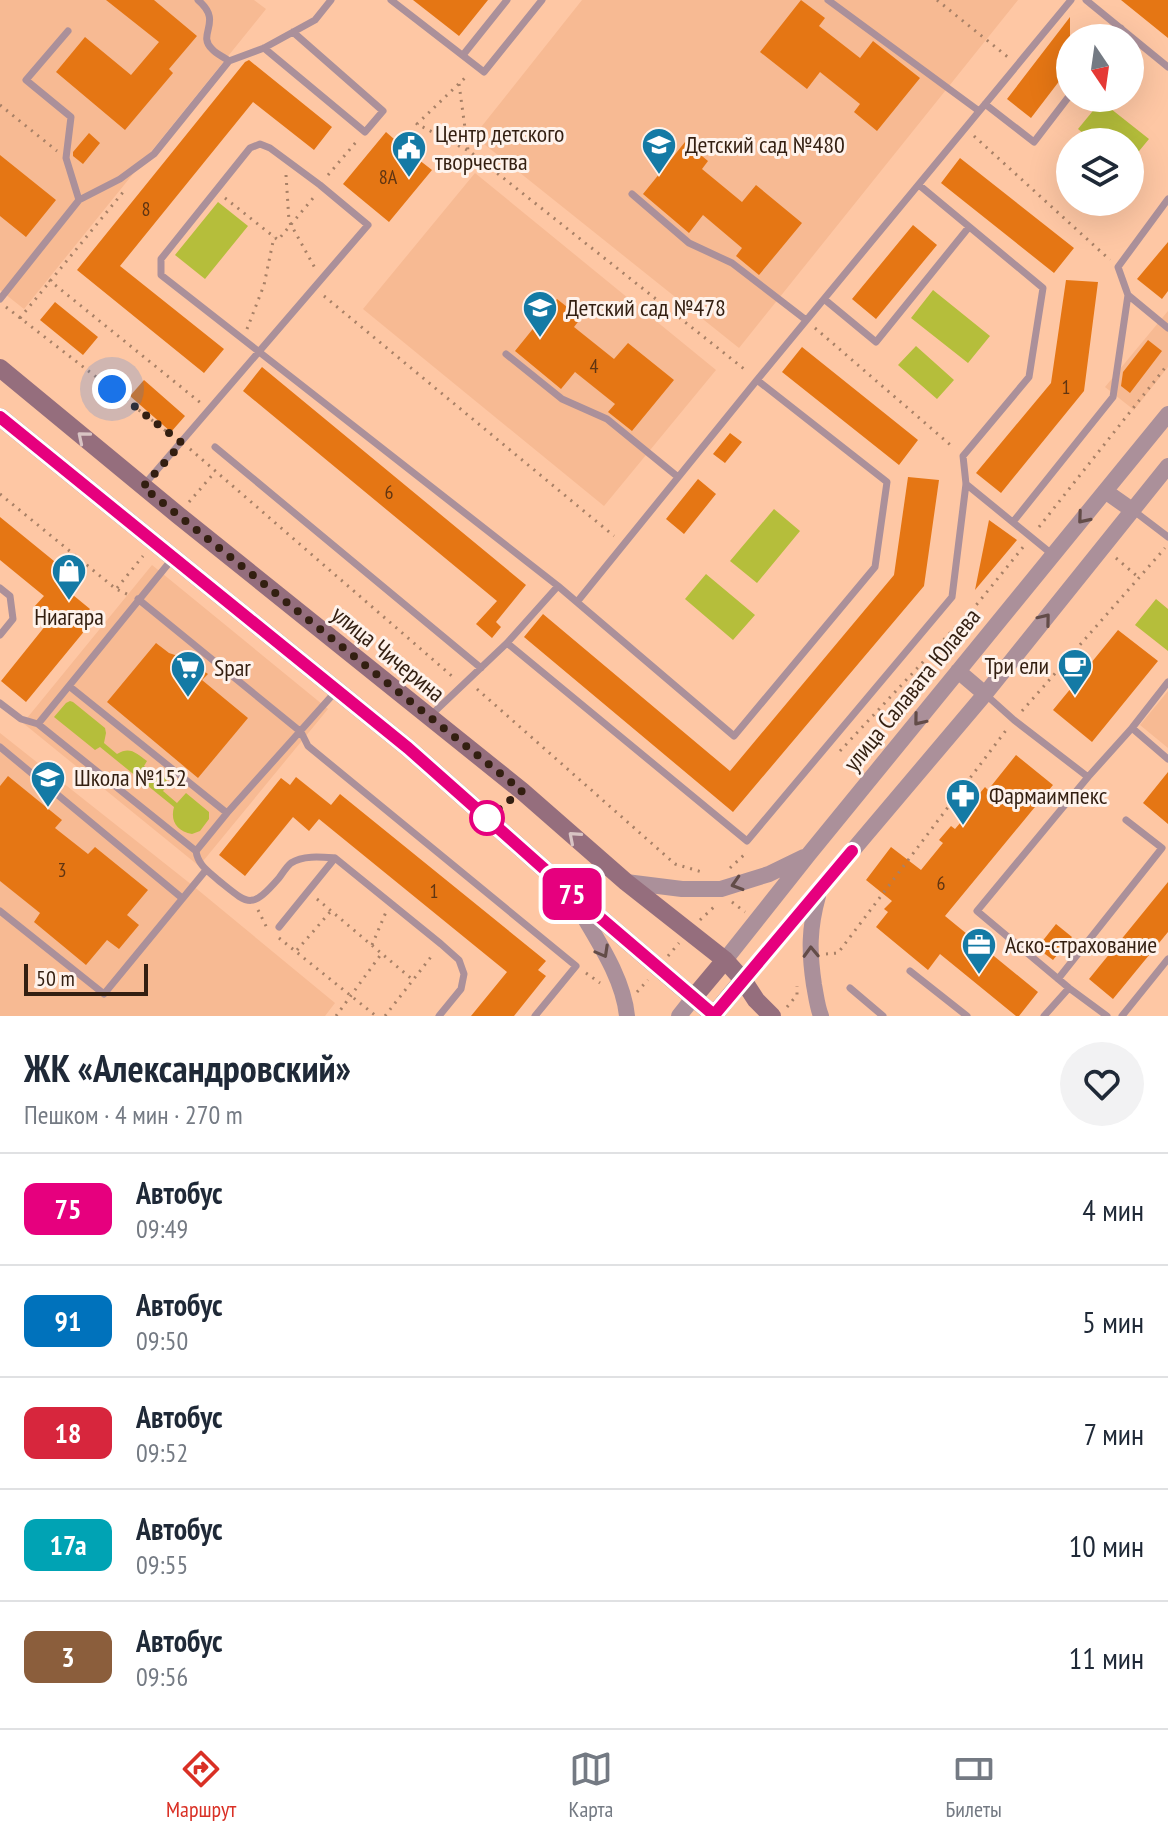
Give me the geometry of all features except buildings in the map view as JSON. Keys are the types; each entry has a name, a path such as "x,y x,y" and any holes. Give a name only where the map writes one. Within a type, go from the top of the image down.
{"main road":[{"name":"улица Чичерина","path":"0,368 143,487 522,791 626,882 725,960 772,1016"},
{"path":"0,417 408,748 714,1016 743,980"},
{"name":"улица Салавата Юлаева","path":"694,997 725,960"}],"street":[{"name":"улица Салавата Юлаева","path":"725,960 1168,414"},
{"path":"743,980 985,694 1167,470"},
{"path":"1105,491 1132,510"},
{"path":"958,671 985,694"},
{"path":"626,882 726,892 809,854"},
{"path":"821,888 812,918 809,954 821,1016"},
{"path":"569,891 618,979 627,1016"},
{"path":"679,1016 694,997"}],"lane":[{"path":"198,0 207,7 210,17 206,41 211,49 229,61"},
{"path":"0,301 79,200 120,179 154,154 229,61 264,48 315,20 331,0"},
{"path":"391,0 484,72 542,0"},
{"path":"463,55 507,0"},
{"path":"828,0 979,111"},
{"path":"577,602 1071,0"},
{"path":"1086,0 1116,24"},
{"path":"68,31 26,80 71,117 66,158 79,200"},
{"path":"264,48 365,132 383,111 293,32"},
{"path":"1144,47 1168,67"},
{"path":"985,104 1034,142 1057,112"},
{"path":"143,487 182,443 210,410 259,353 314,289 368,225 285,159 260,144 250,148 161,259 161,275 259,353 558,586 734,736 875,567 887,482 757,380"},
{"path":"507,643 747,841 952,597 966,484 963,456 1029,377 1043,288 919,185"},
{"path":"632,194 689,243 732,263 806,320"},
{"path":"1013,522 1113,397 1128,295 1118,267 1168,199"},
{"path":"824,299 876,342 969,227"},
{"path":"1128,295 1168,328"},
{"path":"506,354 562,399 607,419 678,477"},
{"path":"215,447 481,668"},
{"path":"966,484 1053,555"},
{"path":"1132,510 1168,537"},
{"path":"38,724 173,558"},
{"path":"429,718 507,643 558,586"},
{"path":"0,588 10,596 13,619 0,635"},
{"path":"138,599 301,732 308,746 576,966 535,1016"},
{"path":"1107,1016 977,911 1168,682"},
{"path":"69,686 227,813"},
{"path":"337,690 227,813 196,851 197,861 243,900 253,901 263,896 291,863 315,857 335,858 459,960 464,974 461,989 439,1016"},
{"path":"985,694 1088,777"},
{"path":"0,703 21,719 38,724 196,851"},
{"path":"1132,728 1168,759"},
{"path":"0,747 182,898"},
{"path":"1058,979 1162,848 1126,820"},
{"path":"278,932 335,858"},
{"path":"0,911 104,994 206,870"},
{"path":"1122,1016 1168,959"},
{"path":"910,971 967,1016"},
{"path":"850,988 883,1016"},
{"path":"1044,1016 1069,988"}],"path":[{"path":"937,0 1017,65"},
{"path":"477,66 417,124 468,150 757,380"},
{"path":"459,84 468,150"},
{"path":"0,105 66,158"},
{"path":"965,128 1118,267"},
{"path":"216,190 278,240 365,132"},
{"path":"285,159 289,221 322,279"},
{"path":"20,318 125,189"},
{"path":"243,340 264,285 274,237"},
{"path":"49,280 210,410"},
{"path":"314,289 623,544"},
{"path":"0,301 182,443 454,678 468,681 675,864 707,873"},
{"path":"806,320 963,456"},
{"path":"840,751 978,603 1168,364"},
{"path":"0,494 116,589 138,599"},
{"path":"809,954 838,953 1014,720 1168,545"},
{"path":"745,854 723,873 726,892 757,921"},
{"path":"308,891 413,980"},
{"path":"624,996 640,991 688,931 726,892"},
{"path":"253,901 268,929"},
{"path":"372,945 390,903"},
{"path":"296,951 331,911"},
{"path":"278,932 296,951 376,1016"},
{"path":"385,1016 441,944"},
{"path":"336,1016 382,953"},
{"path":"576,966 604,985"},
{"path":"779,1016 797,995 797,983"}],"shaded area":[{"path":"0,0 254,0 266,9 24,309 0,290"},
{"path":"582,0 1018,0 739,348 474,136"},
{"name":"Детский сад №478","path":"475,173 716,370 604,506 363,309"},
{"path":"1168,311 1168,367 1134,410 1105,387"},
{"path":"152,565 328,709 199,866 23,723"},
{"path":"1168,691 1168,748 1140,725"},
{"name":"Школа №152","path":"0,733 335,1003 325,1016 0,1016"}],"green space":[{"path":"1092,112 1115,112 1135,128 1079,128"},
{"path":"218,202 248,226 205,279 175,255"},
{"path":"933,290 990,336 968,363 911,318"},
{"path":"916,346 954,380 937,399 898,365"},
{"path":"774,509 800,531 757,583 730,561"},
{"path":"706,574 755,615 733,640 685,599"},
{"path":"1156,599 1168,609 1168,651 1135,625"},
{"path":"70,701 105,728 104,743 117,754 133,752 147,761 144,766 162,780 166,776 167,786 163,791 177,803 186,793 209,812 209,819 200,831 192,834 179,828 173,817 174,807 100,747 95,750 54,717"}],"bus line":[{"name":"75","path":"0,417 408,748 714,1015 852,851"}],"place":[{"name":"Детский сад №480","path":"659,176"},
{"name":"Центр детского творчества","path":"409,179"},
{"name":"Детский сад №478","path":"540,339"},
{"name":"Ниагара","path":"69,602"},
{"name":"Три ели","path":"1075,697"},
{"name":"Spar","path":"188,699"},
{"name":"Школа №152","path":"48,809"},
{"name":"Фармаимпекс","path":"963,827"},
{"name":"Аско-страхование","path":"979,976"}],"route":[{"path":"112,389 182,443 143,487 522,791 487,818"}]}
